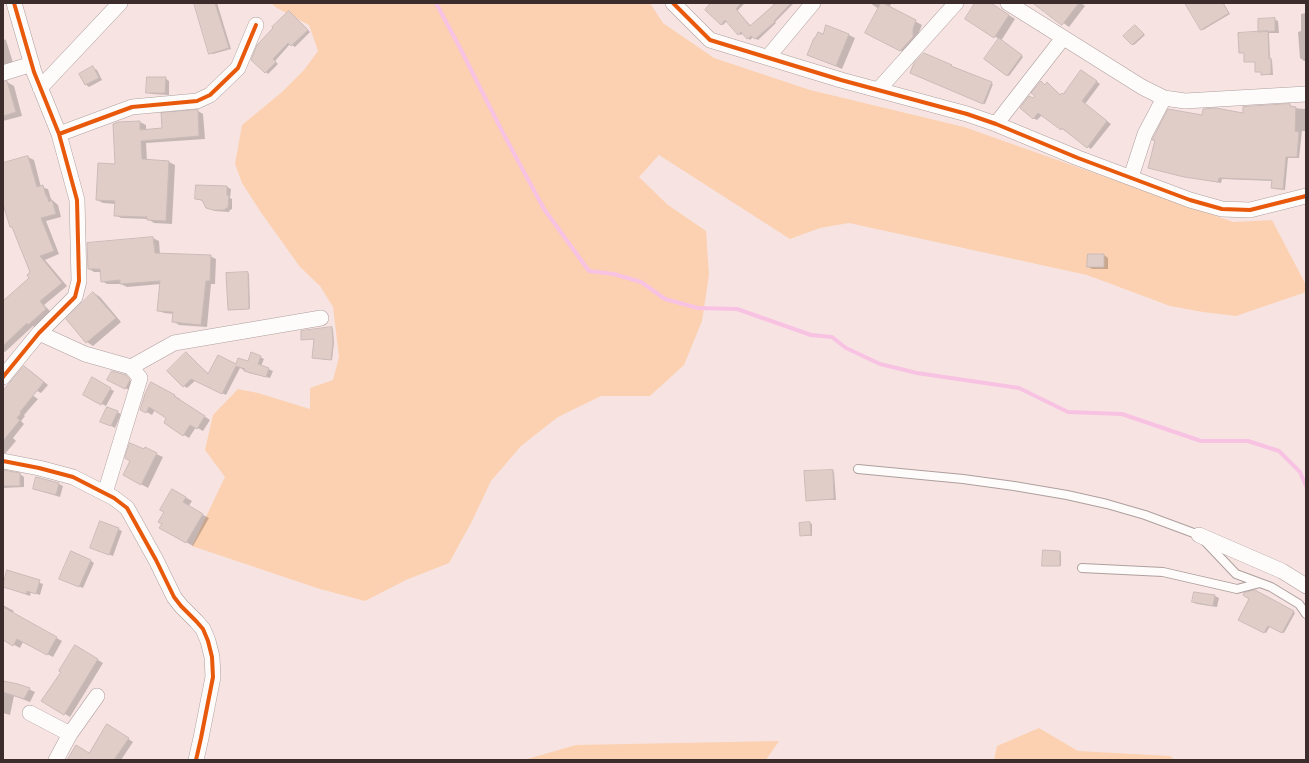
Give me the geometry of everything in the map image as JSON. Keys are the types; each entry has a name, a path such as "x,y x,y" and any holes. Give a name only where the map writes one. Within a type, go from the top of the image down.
{"street":[{"path":"3,377 39,333 75,297 79,281 77,200 59,134 40,88 14,3"},
{"path":"40,88 120,3"},
{"path":"673,3 710,40 878,90 967,114 1190,200 1222,209 1250,210 1306,196"},
{"path":"768,57 813,3"},
{"path":"878,90 956,3"},
{"path":"1008,3 1063,38 1164,98 1185,101 1203,101 1306,94"},
{"path":"59,134 132,107 197,101 210,95 238,68 256,25"},
{"path":"996,124 1063,38"},
{"path":"3,74 32,64"},
{"path":"1131,178 1145,134 1164,98"},
{"path":"130,367 174,343 321,318"},
{"path":"39,333 85,354 130,367 140,378 105,493"},
{"path":"3,461 73,477 114,498 127,508 154,556 174,597 203,629 208,641 212,657 213,677 196,760"},
{"path":"1199,535 1282,571 1306,586"},
{"path":"56,760 70,734 97,696"},
{"path":"30,713 70,734"}],"lane":[{"path":"858,470 963,479 1067,495 1107,504 1137,513 1199,535 1236,574 1271,587 1299,604 1306,614"},
{"path":"1082,568 1163,572 1237,589 1260,583"}],"shaded area":[{"path":"271,3 650,3 663,23 714,58 810,90 964,127 1233,222 1272,220 1306,285 1306,292 1236,316 1170,306 1087,275 849,223 820,228 790,239 659,155 639,177 668,205 706,231 709,275 702,321 684,365 650,396 601,396 558,417 521,446 491,481 471,523 449,563 406,580 365,601 320,589 192,546 225,477 205,450 213,415 238,389 258,393 310,409 310,388 333,380 339,357 333,307 320,286 300,267 260,211 242,183 235,164 242,125 282,92 304,70 318,51 309,25 277,8"},
{"path":"1039,728 1078,751 1170,756 1175,760 994,760 997,746"},
{"path":"779,741 766,760 524,760 576,745"}],"building":[{"path":"194,3 215,3 229,48 209,54"},
{"path":"711,3 741,3 736,9 750,26 776,3 791,3 774,21 775,22 755,39 751,36 747,39 741,32 738,35 725,20 721,25 705,10"},
{"path":"881,3 916,20 913,29 913,37 900,51 865,33"},
{"path":"975,3 991,3 1009,15 994,38 965,19"},
{"path":"1033,3 1079,3 1062,25"},
{"path":"1185,3 1223,3 1229,13 1201,30"},
{"path":"289,11 308,30 291,46 288,43 273,59 276,62 265,73 251,60 257,45 273,28 272,27"},
{"path":"1275,18 1275,31 1258,32 1258,19"},
{"path":"826,25 849,34 836,66 807,55 814,38 818,32 823,34"},
{"path":"1135,25 1144,34 1132,45 1123,36"},
{"path":"1268,31 1271,74 1261,75 1261,72 1255,72 1255,62 1244,62 1244,53 1239,53 1238,33"},
{"path":"999,38 1022,55 1007,76 984,59"},
{"path":"924,53 952,65 951,66 992,82 983,104 910,73 914,63"},
{"path":"93,66 99,78 85,85 79,74"},
{"path":"1081,70 1097,81 1082,101 1107,121 1087,148 1062,128 1061,130 1038,113 1033,119 1020,108 1029,96 1033,98 1035,96 1031,93 1041,81 1045,85 1047,82 1060,95 1062,93 1063,94"},
{"path":"147,77 166,77 165,93 146,93"},
{"path":"7,81 16,112 3,116 3,82"},
{"path":"1290,104 1290,106 1296,107 1295,131 1299,132 1297,157 1286,157 1283,189 1271,188 1272,180 1219,178 1218,182 1184,177 1148,168 1155,140 1152,140 1168,109 1202,115 1203,109 1216,108 1243,113 1243,107"},
{"path":"198,110 199,136 141,141 142,159 169,161 166,221 147,220 147,217 114,216 115,201 96,200 98,163 115,164 113,124 118,122 140,121 140,130 162,128 161,113"},
{"path":"28,156 37,187 43,185 49,202 52,200 56,214 41,218 54,251 40,256 62,283 40,301 46,309 28,325 27,323 3,346 3,301 29,278 27,275 30,272 12,227 10,227 3,204 3,163"},
{"path":"196,185 227,186 227,195 229,196 228,208 225,210 213,210 206,208 202,200 195,199"},
{"path":"153,237 155,253 211,255 210,281 206,281 201,325 172,322 173,312 157,311 160,281 120,284 120,280 101,282 100,269 88,269 87,243"},
{"path":"1088,254 1104,254 1104,267 1087,267"},
{"path":"248,272 249,309 228,310 226,273"},
{"path":"93,292 116,318 86,343 66,319"},
{"path":"332,327 333,342 331,360 312,358 314,339 301,340 301,331"},
{"path":"186,352 208,374 218,355 236,364 238,358 248,361 251,352 261,356 258,364 269,368 266,377 244,371 245,369 236,366 222,394 191,379 183,387 167,371"},
{"path":"24,366 44,382 20,412 21,413 17,418 20,420 3,441 3,391"},
{"path":"112,371 126,375 130,380 125,389 107,380"},
{"path":"92,377 111,388 101,405 83,395"},
{"path":"151,382 175,395 174,396 205,416 197,429 190,425 183,436 164,423 166,418 149,407 146,413 140,410"},
{"path":"107,407 118,411 111,426 100,422"},
{"path":"130,443 144,449 145,447 157,453 141,485 123,475 130,461 125,458"},
{"path":"3,470 20,473 20,486 3,486"},
{"path":"833,470 834,499 806,501 804,471"},
{"path":"36,477 59,483 56,495 33,489"},
{"path":"172,489 186,497 183,502 203,514 186,543 159,528 162,524 158,522 164,512 160,510"},
{"path":"100,521 119,528 109,555 90,548"},
{"path":"810,522 811,535 800,536 799,523"},
{"path":"1043,550 1060,551 1060,566 1042,566"},
{"path":"71,551 91,560 79,587 59,579"},
{"path":"7,570 40,580 36,594 27,591 26,594 3,587"},
{"path":"1255,590 1294,611 1282,633 1268,626 1264,633 1238,620 1249,599 1243,595 1244,593"},
{"path":"1194,592 1215,595 1213,606 1192,602"},
{"path":"3,607 57,637 47,655 17,639 13,646 3,640"},
{"path":"75,645 98,659 64,715 41,701 61,672 59,671"},
{"path":"3,681 30,688 24,699 3,692"},
{"path":"107,724 129,738 114,760 67,760 76,745 89,753"}],"waterway":[{"path":"436,3 544,209 589,271 614,274 641,282 665,299 698,308 737,309 811,335 832,337 846,348 880,364 917,373 1019,388 1068,412 1122,414 1201,441 1248,441 1279,451 1300,472 1306,486"}],"cycle path":[{"path":"3,377 39,333 75,297 79,281 77,200 59,134 34,72 14,3"},
{"path":"673,3 710,40 841,80 967,114 1190,200 1222,209 1250,210 1306,196"},
{"path":"59,134 132,107 197,101 210,95 238,68 256,25"},
{"path":"3,461 73,477 114,498 127,508 156,560 174,597 203,629 208,641 212,657 213,677 196,760"}]}
